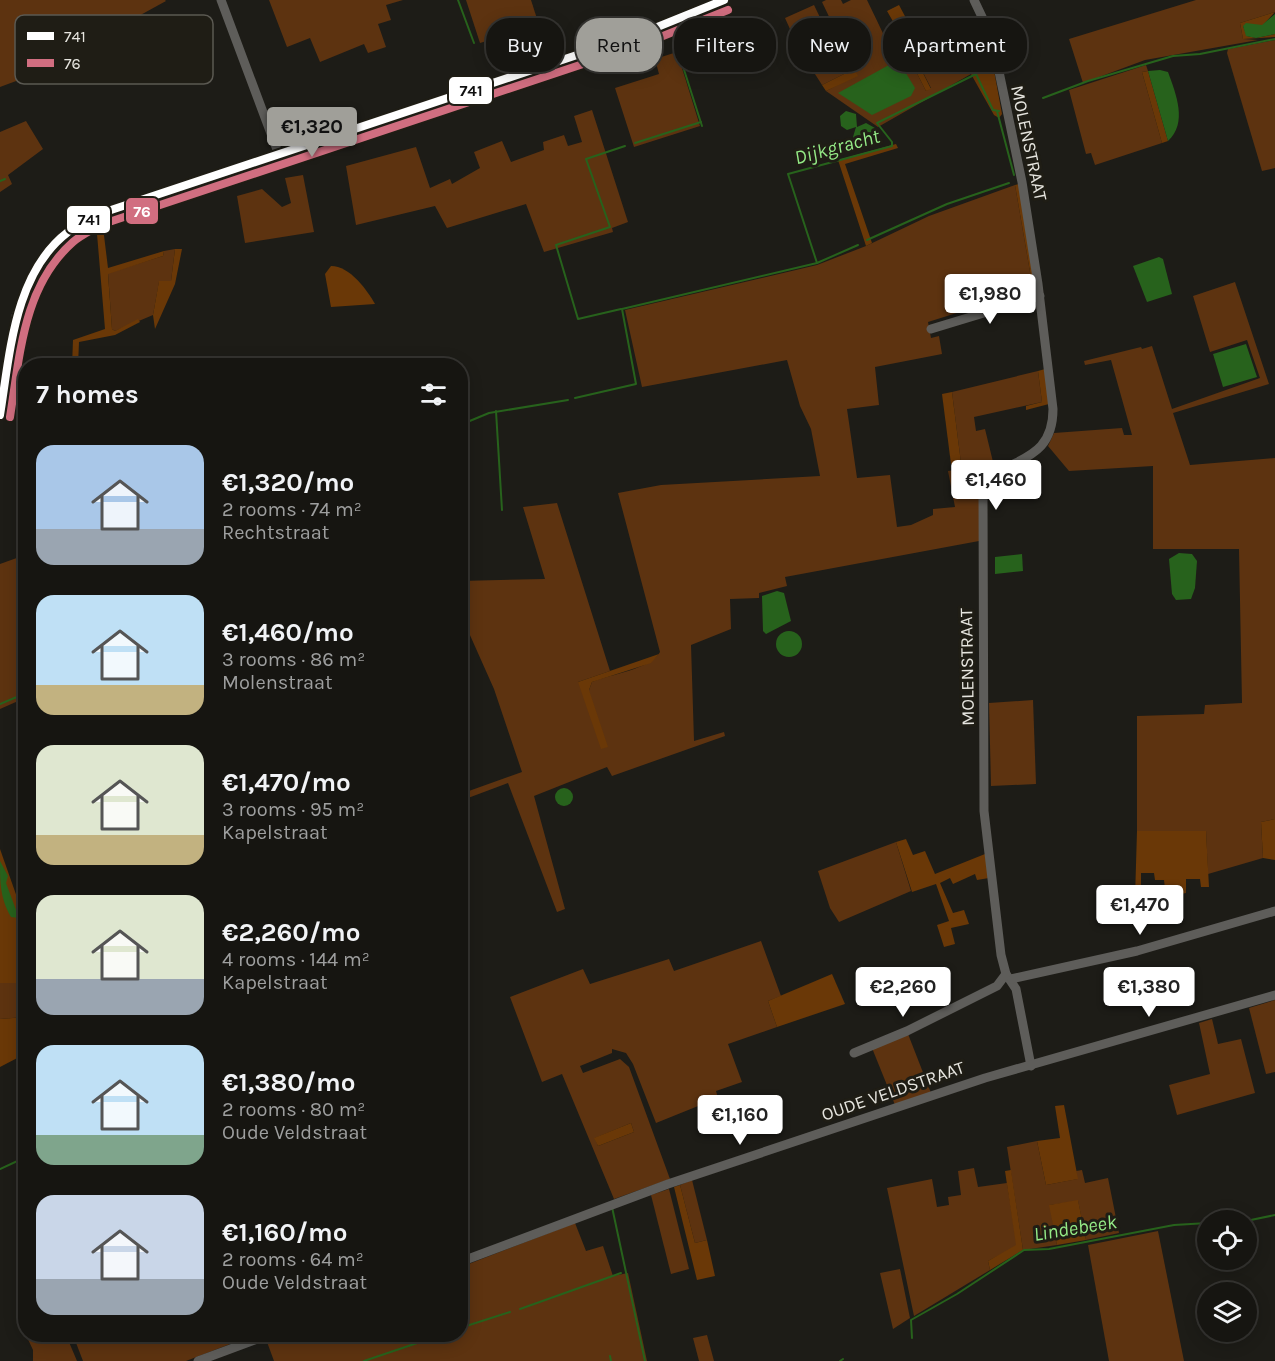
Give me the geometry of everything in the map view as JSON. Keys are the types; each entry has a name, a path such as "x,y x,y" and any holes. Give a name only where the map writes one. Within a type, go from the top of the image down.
{"street":[{"path":"221,0 279,155"},
{"path":"0,415 16,316 28,286 48,254 67,233 96,215 640,34 724,0"},
{"name":"MOLENSTRAAT","path":"974,0 992,38 1022,182 1040,296 1053,409 1048,439 1043,447 989,481 982,497 984,811 1001,955 1008,977 1016,989 1031,1066"},
{"path":"931,329 1040,296"},
{"path":"854,1053 907,1031 988,991 1008,977 1137,951 1275,911"},
{"name":"OUDE VELDSTRAAT","path":"468,1259 673,1182 985,1078 1275,995"},
{"path":"198,1361 249,1342"}],"shaded area":[{"path":"0,0 166,1 140,15 15,15 15,81 0,87"},
{"path":"269,0 403,0 386,5 391,20 378,24 386,47 368,53 364,44 320,62 310,38 287,47"},
{"path":"466,0 531,0 537,18 486,18 486,41 480,43"},
{"path":"841,0 843,4 851,0 867,0 883,33 883,72 916,72 926,91 931,88 923,72 971,72 971,74 878,127 826,91 857,75 856,72 871,72 871,18 830,18 822,2"},
{"path":"1196,0 1275,0 1275,12 1240,23 1243,39 1258,40 1145,60 1083,83 1069,39"},
{"path":"814,5 820,18 788,18 788,25 785,18"},
{"path":"899,5 906,18 891,18 887,11"},
{"path":"1275,12 1263,25 1243,26 1247,36 1256,38 1275,34 1275,37 1243,39 1240,23"},
{"path":"1275,14 1275,34 1256,38 1246,36 1243,26 1246,23 1262,25"},
{"path":"1275,40 1275,168 1262,171 1227,53 1228,49"},
{"path":"674,53 674,72 683,72 700,126 634,147 615,88 659,74 658,72 662,72 662,57"},
{"path":"1146,65 1148,71 1142,72 1162,143 1095,165 1091,153 1086,154 1069,90"},
{"path":"883,68 883,72 905,72 915,88 911,96 872,115 838,93"},
{"path":"1148,71 1168,141 1162,143 1142,72"},
{"path":"1148,71 1168,72 1178,108 1178,126 1168,141"},
{"path":"814,72 848,72 822,85"},
{"path":"848,72 856,72 858,76 826,91 822,85"},
{"path":"916,72 922,72 931,89 926,91"},
{"path":"971,72 994,72 1002,114 999,118 994,115"},
{"path":"592,110 628,222 612,228 613,232 544,252 526,204 447,228 435,206 356,225 346,166 416,147 430,188 450,179 452,184 480,168 474,152 502,141 511,162 544,150 543,142 564,135 568,146 582,142 574,116"},
{"path":"846,111 856,114 857,127 866,123 875,128 877,138 872,146 859,146 853,137 856,127 847,130 841,126 840,116"},
{"path":"26,121 43,149 8,175 12,184 0,192 0,132"},
{"path":"896,144 898,148 845,164 872,243 866,246 838,160"},
{"path":"303,175 314,232 245,243 237,196 262,189 282,207 291,203 285,178"},
{"path":"1019,184 1035,289 1033,289 1015,185"},
{"path":"1015,185 1033,289 928,322 931,338 939,336 942,354 875,367 879,405 847,409 857,478 890,475 897,527 911,525 933,515 933,509 955,507 948,471 978,467 985,470 987,478 979,502 979,541 785,577 787,586 759,593 759,598 730,599 731,629 691,645 694,741 724,732 725,736 612,776 607,767 534,796 565,909 557,912 508,783 468,798 468,791 522,772 494,689 468,631 468,581 545,579 523,507 557,503 610,671 578,682 589,690 592,682 640,667 655,658 660,652 618,493 661,485 820,476 811,429 800,406 787,360 642,387 625,310 817,265 866,246 929,216"},
{"path":"102,219 108,268 164,251 163,256 108,274 112,329 115,331 138,319 140,322 115,335 79,342 78,358 72,358 73,340 105,329 96,222"},
{"path":"175,249 171,281 159,282 153,315 115,331 112,329 108,273 163,256 164,251"},
{"path":"175,249 182,249 175,284 155,329 153,315 159,281 171,281"},
{"path":"1159,257 1163,259 1172,294 1147,302 1133,266"},
{"path":"331,266 351,274 363,286 375,304 331,307 325,274"},
{"path":"1235,282 1269,384 1173,413 1190,465 1275,458 1275,819 1261,822 1263,858 1208,874 1206,831 1137,831 1137,716 1204,714 1205,705 1242,703 1239,549 1153,549 1153,466 1069,471 1048,446 1054,433 1122,428 1124,435 1132,435 1111,360 1085,365 1084,361 1152,346 1172,409 1260,378 1247,340 1210,352 1193,296"},
{"path":"1246,344 1257,377 1223,387 1213,354"},
{"path":"1045,369 1049,404 1026,410 1026,406 1042,402 1038,371"},
{"path":"1038,371 1042,402 974,417 976,431 985,429 994,466 978,461 961,463 952,392"},
{"path":"952,392 961,463 951,464 942,394"},
{"path":"1179,553 1192,554 1197,561 1195,588 1191,599 1176,600 1172,594 1169,559"},
{"path":"1022,554 1023,571 995,574 995,557"},
{"path":"18,558 18,701 0,709 0,564"},
{"path":"777,591 784,593 791,621 766,634 763,631 762,596"},
{"path":"789,631 798,635 802,644 798,653 789,657 780,653 776,644 780,635"},
{"path":"659,654 651,663 592,682 589,690 608,747 601,749 578,682"},
{"path":"1033,700 1036,784 991,786 989,703"},
{"path":"564,788 570,791 573,797 570,803 564,806 558,803 555,797 558,791"},
{"path":"1275,819 1275,860 1263,858 1261,822"},
{"path":"1137,831 1206,831 1209,887 1201,887 1200,879 1186,879 1186,893 1166,897 1164,880 1155,880 1154,873 1141,873 1141,898 1135,898"},
{"path":"906,839 913,855 925,851 935,874 985,854 989,878 977,880 975,874 953,884 950,878 940,883 953,913 964,910 969,924 951,928 955,944 944,947 937,925 949,921 936,884 912,892 896,842"},
{"path":"896,842 911,891 839,922 830,908 818,871"},
{"path":"0,849 18,900 18,983 0,983"},
{"path":"0,861 8,876 6,883 18,918 11,917 5,903"},
{"path":"761,941 781,996 768,1001 777,1027 728,1044 742,1082 716,1091 718,1098 656,1123 633,1064 626,1053 612,1049 612,1053 580,1066 583,1073 620,1059 629,1067 670,1179 614,1199 562,1074 542,1082 510,997 583,969 590,984 669,959 674,971","holes":["631,1123 634,1132 598,1146 595,1138"]},
{"path":"832,974 845,1004 777,1027 768,1001"},
{"path":"18,982 18,1018 0,1019 0,983"},
{"path":"1275,1000 1275,1072 1266,1074 1249,1008"},
{"path":"18,1018 18,1058 0,1067 0,1019"},
{"path":"1212,1019 1218,1044 1241,1039 1255,1093 1177,1115 1169,1085 1210,1074 1199,1023"},
{"path":"908,1034 931,1093 895,1105 872,1048"},
{"path":"1064,1105 1078,1179 1046,1185 1037,1141 1060,1138 1055,1106"},
{"path":"631,1123 634,1132 598,1146 594,1138"},
{"path":"1037,1141 1046,1185 1077,1179 1076,1171 1082,1170 1085,1183 1108,1178 1119,1233 1086,1240 1078,1201 1050,1205 1057,1245 1023,1250 1007,1147"},
{"path":"974,1168 978,1187 1007,1183 1017,1246 988,1261 990,1270 914,1316 887,1188 932,1179 937,1207 949,1205 948,1197 961,1195 958,1171"},
{"path":"1011,1170 1023,1250 990,1270 988,1261 1016,1245 1005,1171"},
{"path":"692,1180 707,1240 695,1243 680,1185"},
{"path":"680,1185 695,1243 707,1240 715,1276 697,1280 674,1187"},
{"path":"669,1189 689,1269 671,1274 651,1195"},
{"path":"1078,1200 1086,1240 1057,1245 1049,1205"},
{"path":"575,1223 586,1251 603,1246 613,1276 628,1273 647,1361 274,1361 267,1342 468,1342 468,1264"},
{"path":"1158,1231 1184,1361 1109,1361 1088,1245"},
{"path":"900,1269 910,1318 893,1329 880,1273"},
{"path":"707,1335 714,1361 699,1361 693,1338"},
{"path":"29,1342 69,1342 77,1361 33,1361 33,1350"},
{"path":"76,1342 235,1342 186,1361 83,1361"}],"waterway":[{"path":"458,0 474,43"},
{"name":"Dijkgracht","path":"1043,98 1088,81 1173,56 1200,54 1275,39"},
{"name":"Dijkgracht","path":"685,72 702,126"},
{"name":"Dijkgracht","path":"575,398 636,384 622,309 817,263 788,174 892,146 892,142 877,123 976,74 993,110 999,111"},
{"path":"997,111 1014,175"},
{"path":"635,143 701,122"},
{"path":"621,309 578,319 556,245 610,227 586,159 625,146"},
{"path":"0,181 5,179"},
{"path":"867,240 947,204 1009,183"},
{"path":"817,263 858,245"},
{"path":"468,422 489,413 568,400"},
{"path":"496,411 502,510"},
{"path":"0,704 18,696"},
{"path":"0,1169 18,1161"},
{"path":"612,1207 645,1361"},
{"name":"Lindebeek","path":"1257,1219 1275,1215"},
{"name":"Lindebeek","path":"912,1338 911,1320 957,1294 1024,1250 1049,1249 1174,1225 1197,1224"},
{"path":"520,1309 621,1273"},
{"path":"468,1325 510,1312"},
{"path":"364,1361 420,1342"},
{"path":"610,1356 611,1361"}],"transit line":[{"name":"741","path":"0,415 18,316 25,292 36,269 50,249 68,232 96,215 640,34 724,0"},
{"name":"76","path":"19,358 26,323 43,279 56,260 73,242 100,225 643,44 728,10"},
{"name":"76","path":"10,417 18,365"}]}
